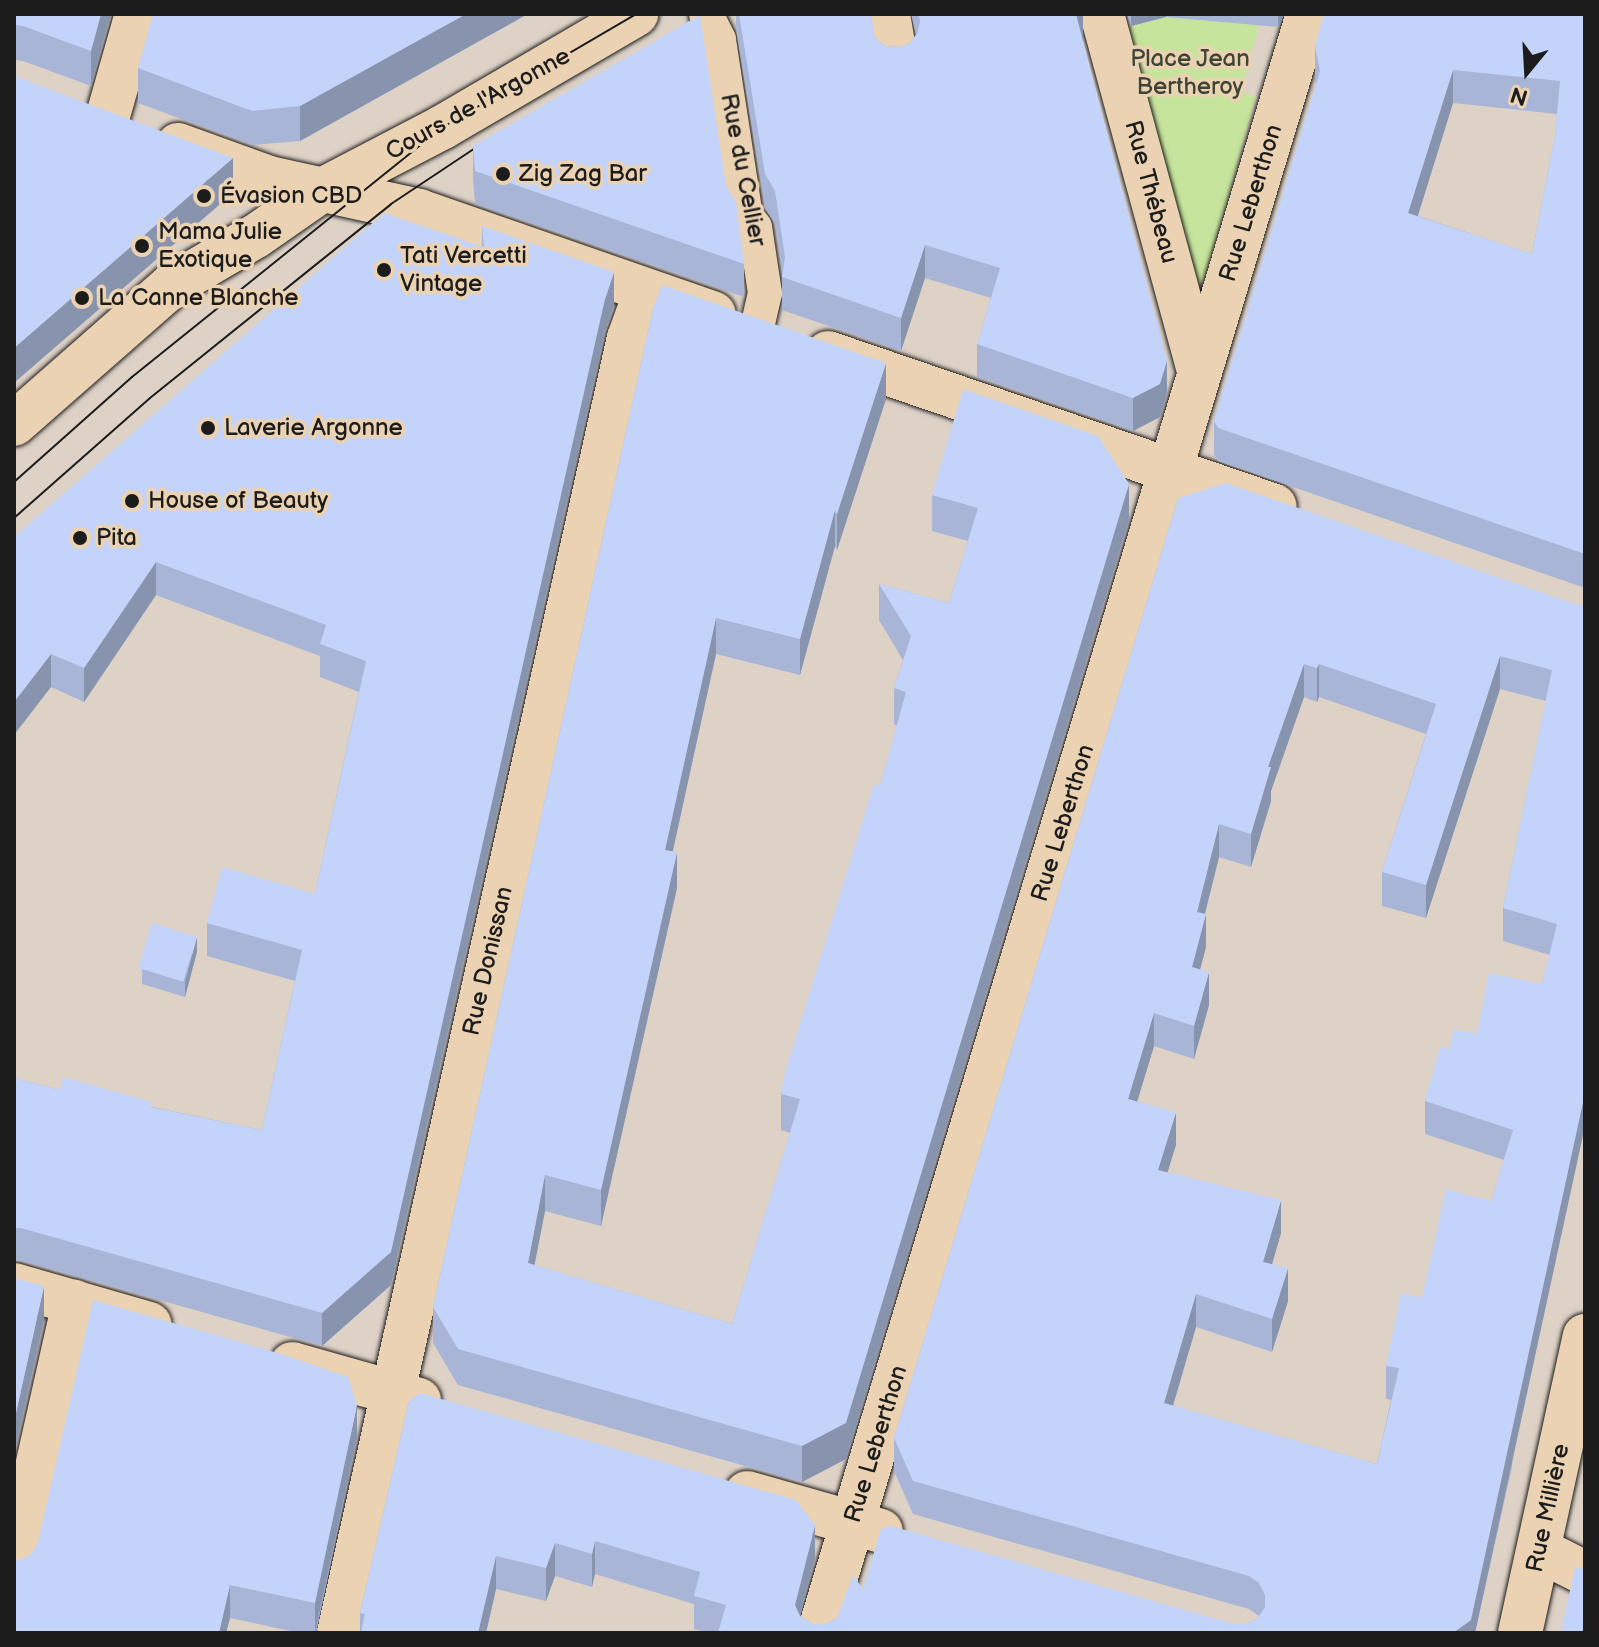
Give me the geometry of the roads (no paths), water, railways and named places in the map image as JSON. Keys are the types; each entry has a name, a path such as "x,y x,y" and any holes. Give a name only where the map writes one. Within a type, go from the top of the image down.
{"street":[{"path":"137,14 87,111 269,178 419,211 1317,521"},
{"name":"Cours de l'Argonne","path":"14,424 172,285 256,236 322,190 443,127 636,14"},
{"name":"Rue du Cellier","path":"706,14 719,40 746,216 755,227 765,293 757,329"},
{"name":"Rue Thébeau","path":"1102,14 1199,370"},
{"name":"Rue Leberthon","path":"819,1633 1199,370 1252,209 1308,14"},
{"name":"Rue Donissan","path":"339,1633 390,1392 629,338 646,291"},
{"path":"14,1285 182,1333"},
{"path":"14,1569 74,1302"},
{"name":"Rue Millière","path":"1520,1633 1585,1336"},
{"path":"258,1355 454,1410"},
{"path":"714,1484 918,1541"},
{"path":"1539,1550 1585,1573"}],"tram line":[{"path":"14,482 132,377 443,127 636,14"},
{"path":"14,518 150,398 391,204 492,137"}],"place":[{"name":"Zig Zag Bar","path":"503,174"},
{"name":"Évasion CBD","path":"204,196"},
{"name":"Mama Julie Exotique","path":"142,246"},
{"name":"Tati Vercetti Vintage","path":"384,270"},
{"name":"La Canne Blanche","path":"82,298"},
{"name":"Laverie Argonne","path":"208,428"},
{"name":"House of Beauty","path":"132,501"},
{"name":"Pita","path":"80,538"}],"park label":[{"name":"Place Jean Bertheroy","path":"1190,73"}]}
